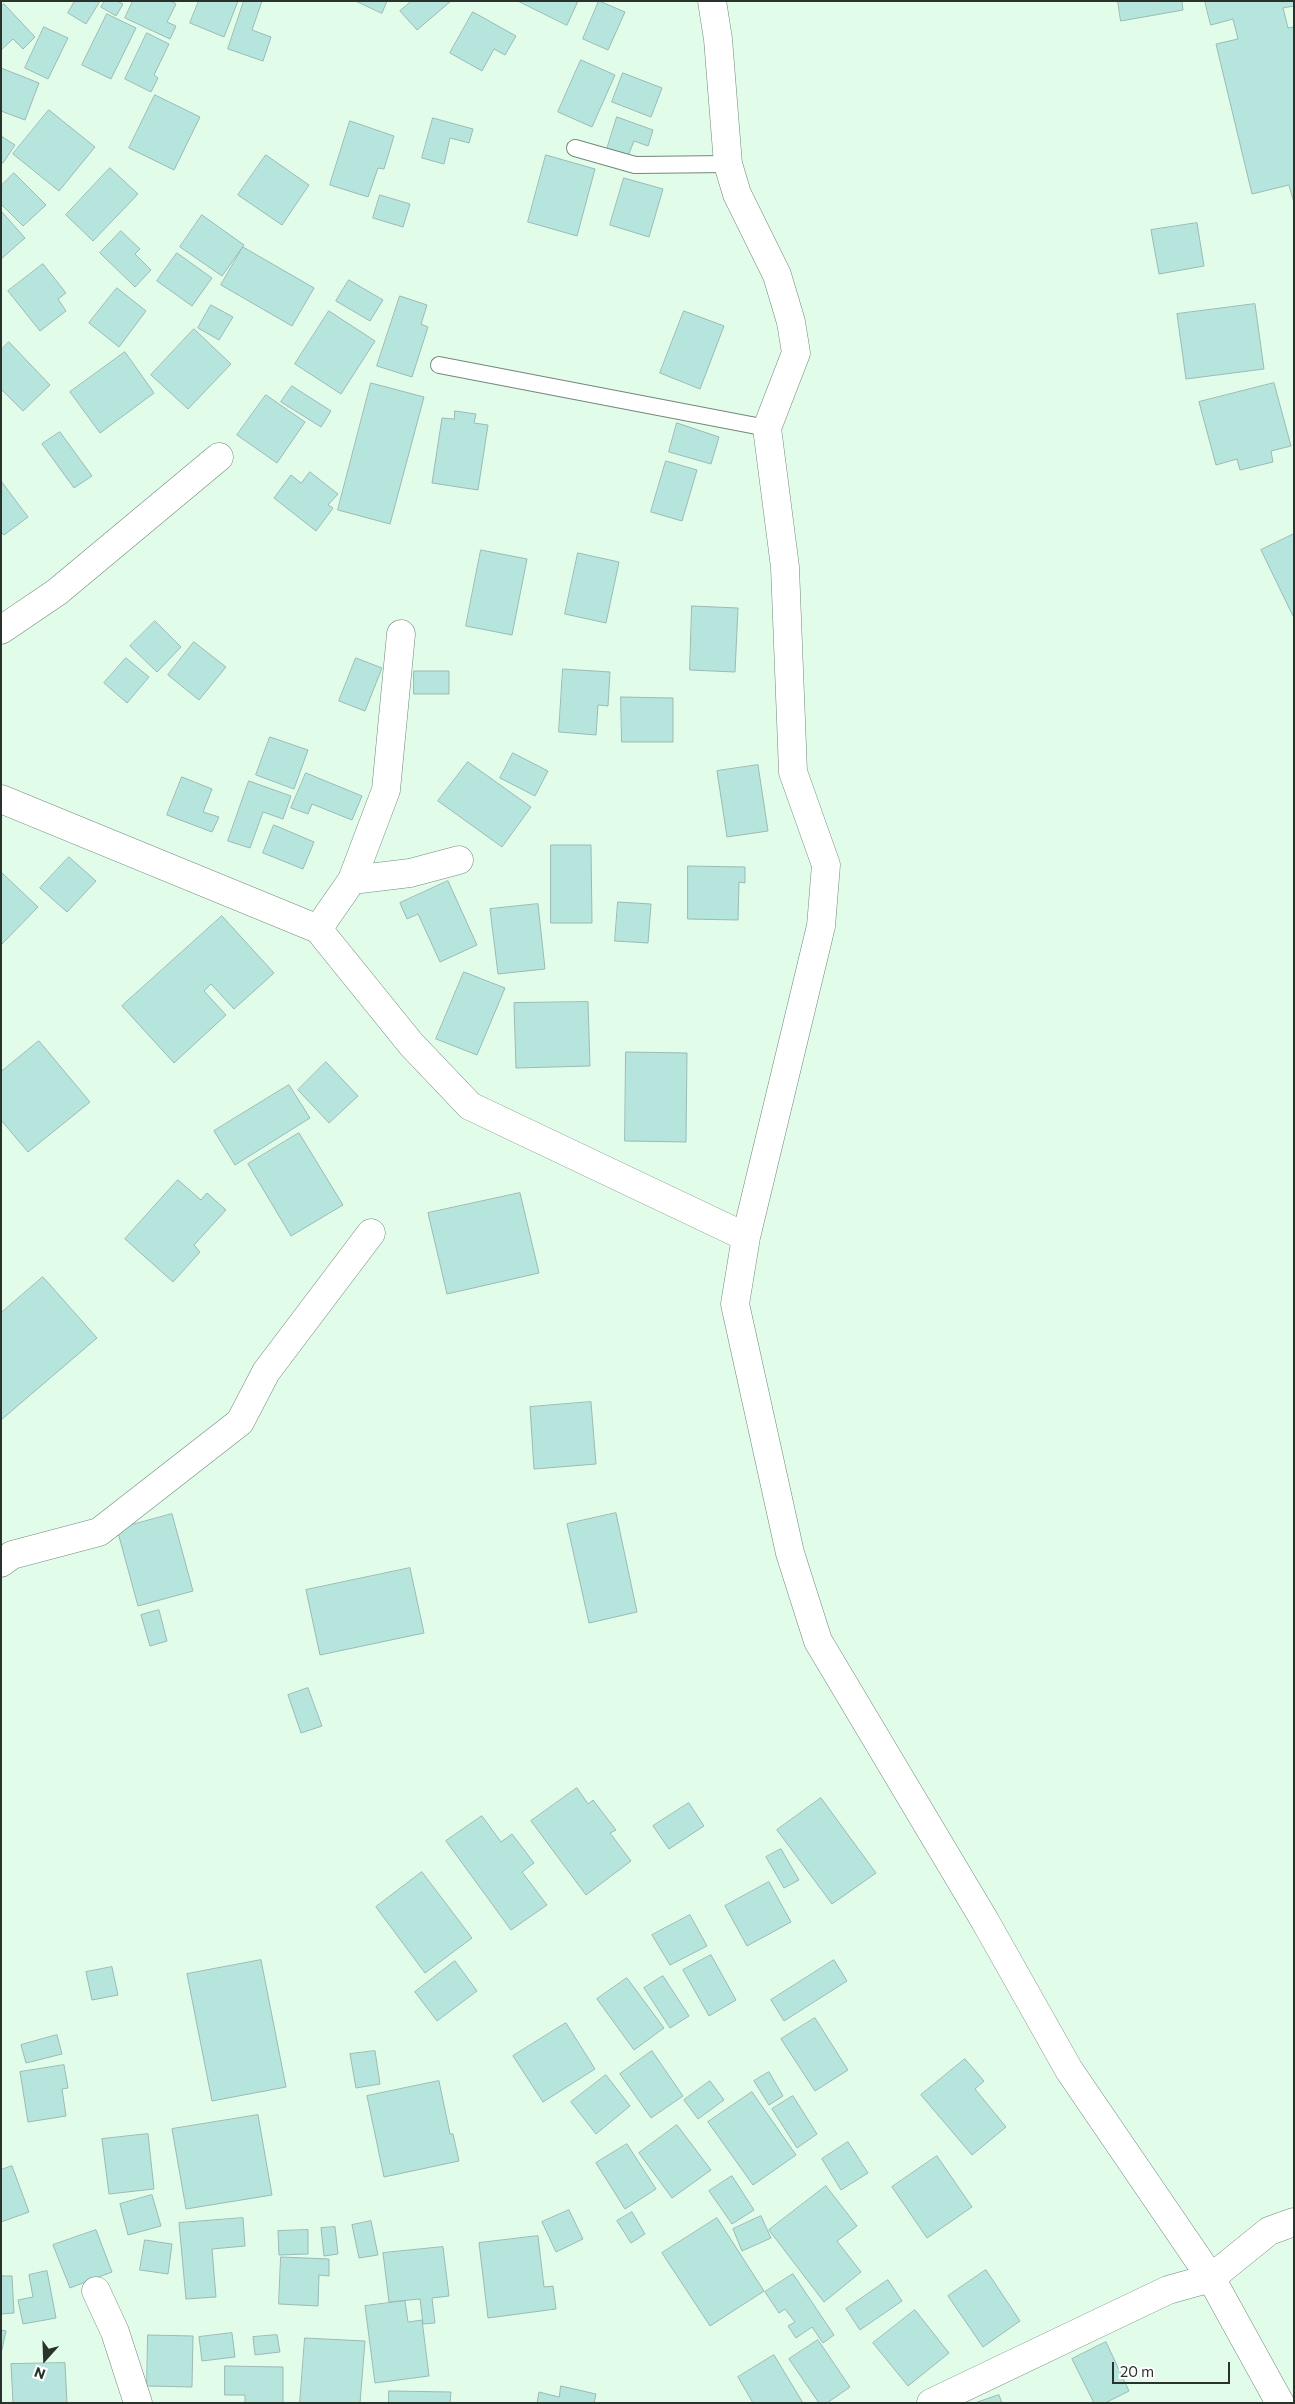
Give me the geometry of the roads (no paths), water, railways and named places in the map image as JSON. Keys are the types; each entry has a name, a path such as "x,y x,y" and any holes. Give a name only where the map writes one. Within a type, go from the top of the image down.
{"street":[{"path":"712,1 718,39 728,164 737,194 777,275 791,322 796,354 767,428 785,567 793,772 826,865 821,926 746,1237 735,1304 790,1553 818,1641 980,1913 1069,2070 1211,2278 1280,2403"},
{"path":"1,630 57,592 219,457"},
{"path":"318,929 352,880 386,790 401,634"},
{"path":"1,799 318,929 411,1044 470,1106 746,1237"},
{"path":"352,880 410,873 459,860"},
{"path":"1,1564 12,1555 99,1532 240,1422 266,1372 371,1233"},
{"path":"931,2403 1168,2290 1211,2278 1269,2231 1294,2222"},
{"path":"96,2291 115,2332 138,2403"}],"lane":[{"path":"575,148 636,166 728,164"},
{"path":"439,365 767,428"}]}
